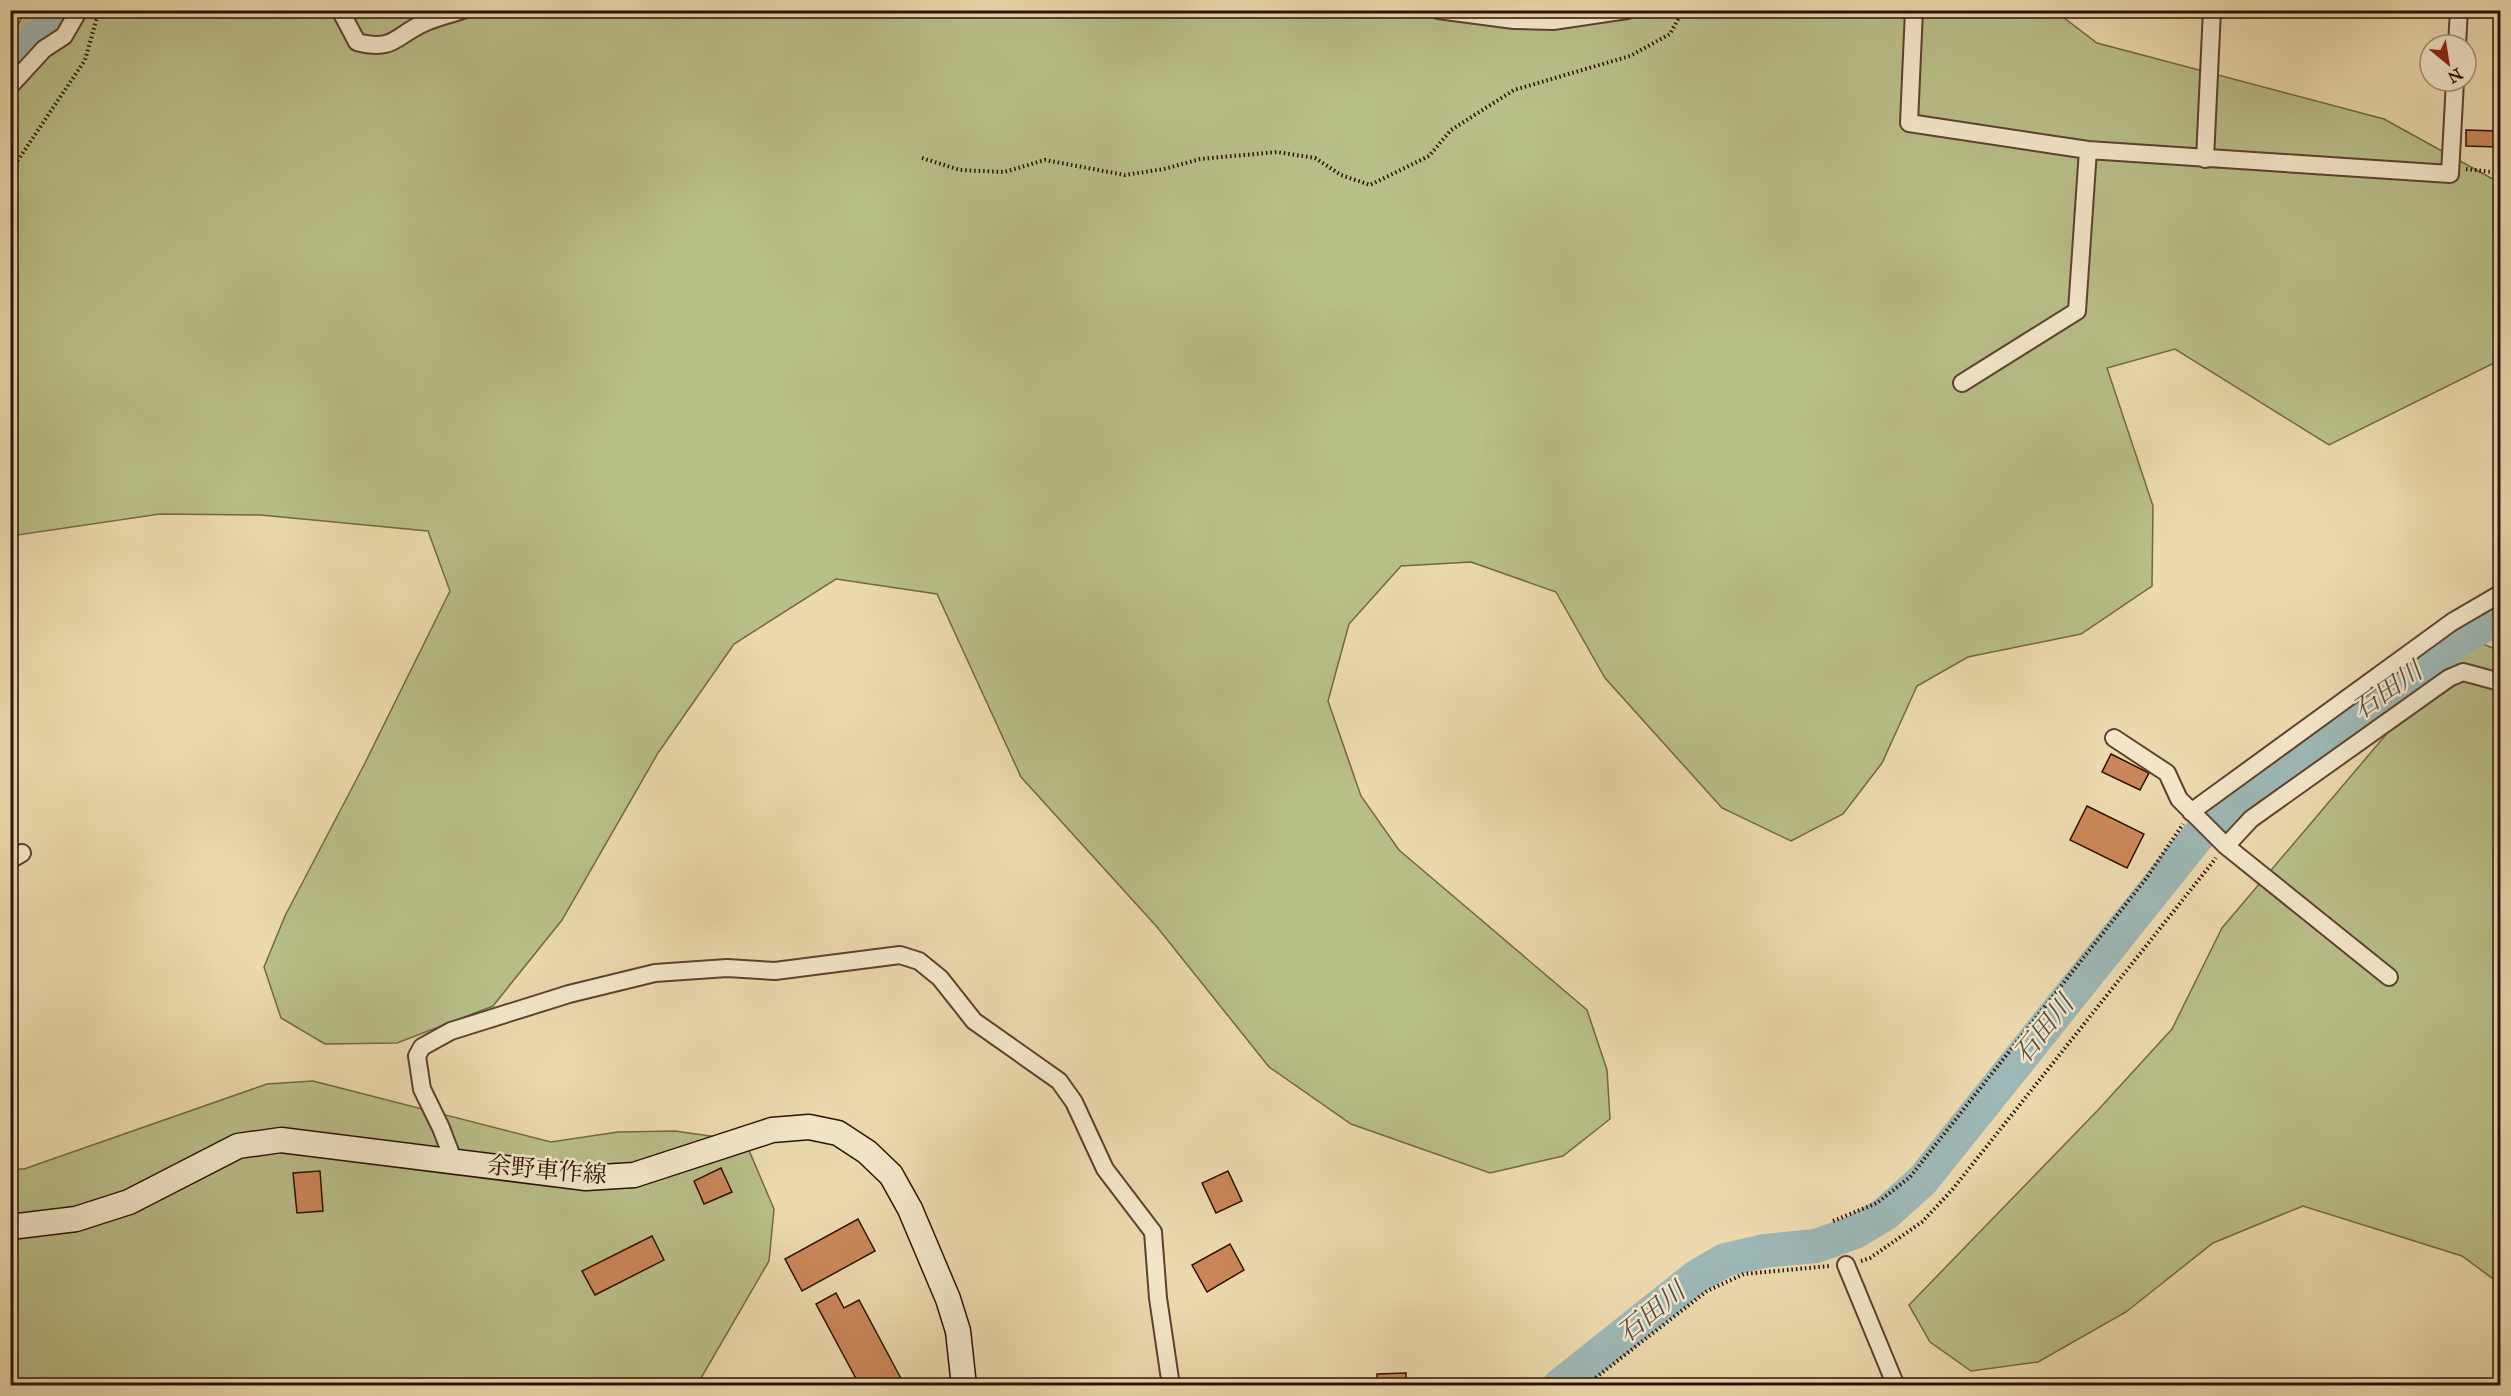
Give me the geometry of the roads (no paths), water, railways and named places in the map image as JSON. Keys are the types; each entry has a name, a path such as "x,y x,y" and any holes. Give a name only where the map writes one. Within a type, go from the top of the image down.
{"main road":[{"name":"余野車作線","path":"10,1227 76,1219 129,1202 238,1146 281,1140 586,1178 634,1175 772,1130 809,1127 838,1133 867,1152 891,1175 910,1209 948,1299 958,1331 964,1386"}],"street":[{"path":"10,86 44,50 64,36 79,10"},
{"path":"340,10 357,42 374,47 387,45 426,22 463,10"},
{"path":"1438,10 1514,20 1553,21 1627,10"},
{"path":"1914,10 1909,123 2088,150 2450,174 2454,93"},
{"path":"2205,159 2212,10"},
{"path":"2458,33 2459,10"},
{"path":"1962,382 2077,311 2088,150"},
{"path":"2191,812 2452,622 2500,594"},
{"path":"2226,846 2251,819 2449,678 2463,672 2500,682"},
{"path":"2114,738 2167,773 2179,799 2226,846 2389,977"},
{"path":"454,1162 422,1089 417,1056 422,1047 451,1031 568,994 655,973 727,968 775,971 900,955 920,962 940,978 974,1021 1059,1081 1074,1102 1105,1169 1153,1232 1158,1298 1172,1386"},
{"path":"1846,1265 1896,1386"}],"waterway":[{"path":"10,75 25,47 63,17 66,10"},
{"name":"石田川","path":"1559,1386 1696,1277 1725,1260 1764,1251 1816,1246 1855,1232 1885,1214 1922,1181 2198,836 2269,776 2343,721 2445,649 2500,617"}]}
